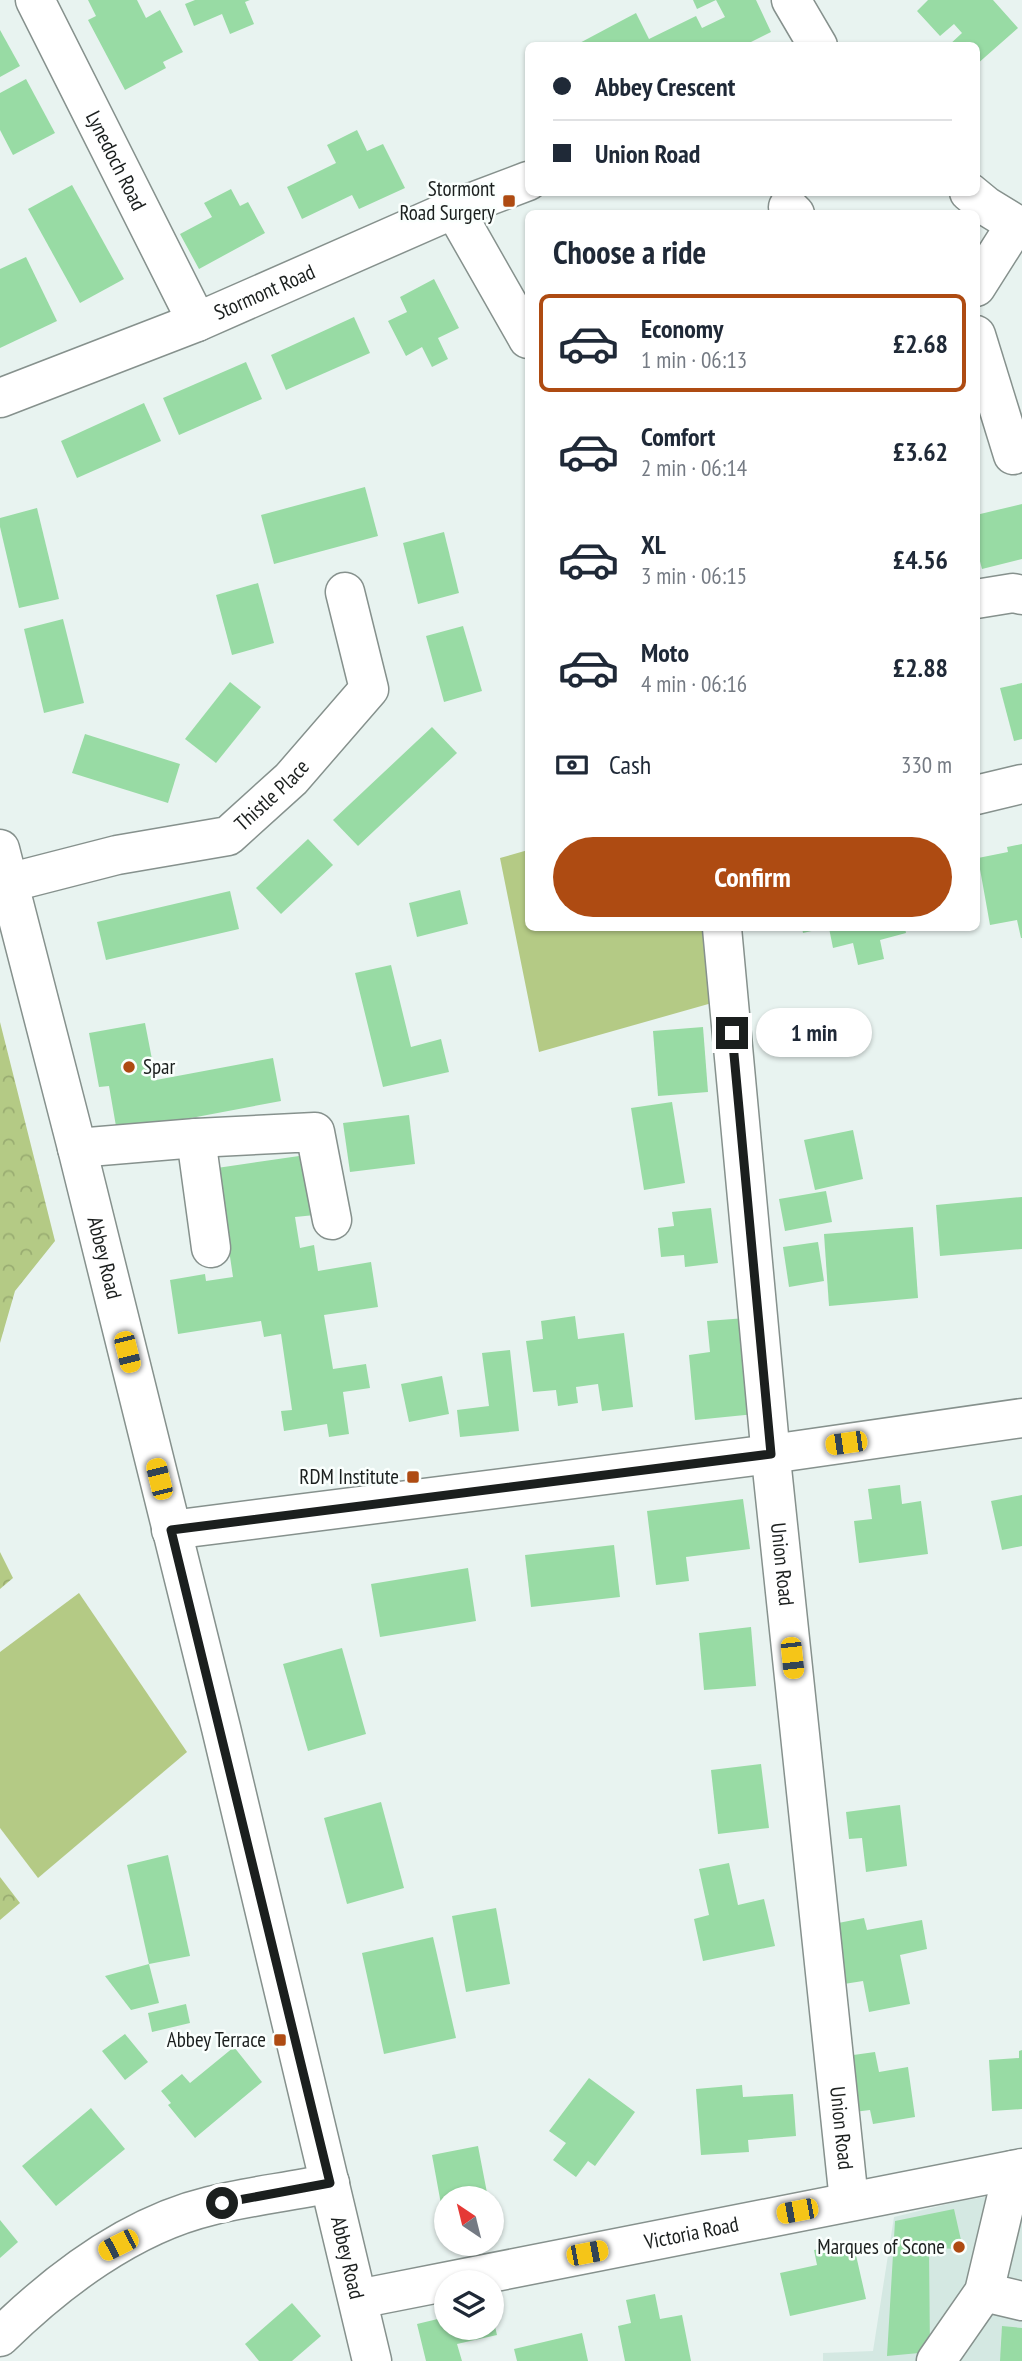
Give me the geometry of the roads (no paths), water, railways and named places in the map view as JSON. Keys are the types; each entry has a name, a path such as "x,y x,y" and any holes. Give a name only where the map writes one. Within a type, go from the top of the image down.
{"street":[{"name":"Lynedoch Road","path":"35,0 197,322"},
{"path":"791,0 816,42"},
{"name":"Stormont Road","path":"0,398 197,322 454,209 525,182"},
{"path":"974,196 1019,226 980,281"},
{"path":"454,209 525,334"},
{"path":"980,348 1013,455"},
{"name":"Thistle Place","path":"4,866 117,855 228,836 291,779 369,690 345,592"},
{"path":"980,598 1013,593 1022,595"},
{"path":"980,793 1022,784"},
{"name":"Abbey Road","path":"4,866 171,1530 358,2299 370,2360"},
{"name":"Union Road","path":"722,931 771,1454 849,2201"},
{"path":"77,1148 315,1132 332,1220"},
{"path":"196,1138 211,1248"},
{"path":"171,1530 771,1454 1022,1418"},
{"path":"936,2361 984,2292 1018,2169"},
{"name":"Victoria Road","path":"358,2299 1018,2169"},
{"path":"0,2337 46,2294 75,2272 104,2253 166,2221 207,2206 330,2183"},
{"path":"984,2292 1022,2301"}],"place":[{"name":"Stormont Road Surgery","path":"509,201"},
{"name":"Spar","path":"129,1067"},
{"name":"RDM Institute","path":"413,1477"},
{"name":"Abbey Terrace","path":"280,2040"},
{"name":"Marques of Scone","path":"959,2247"}]}
